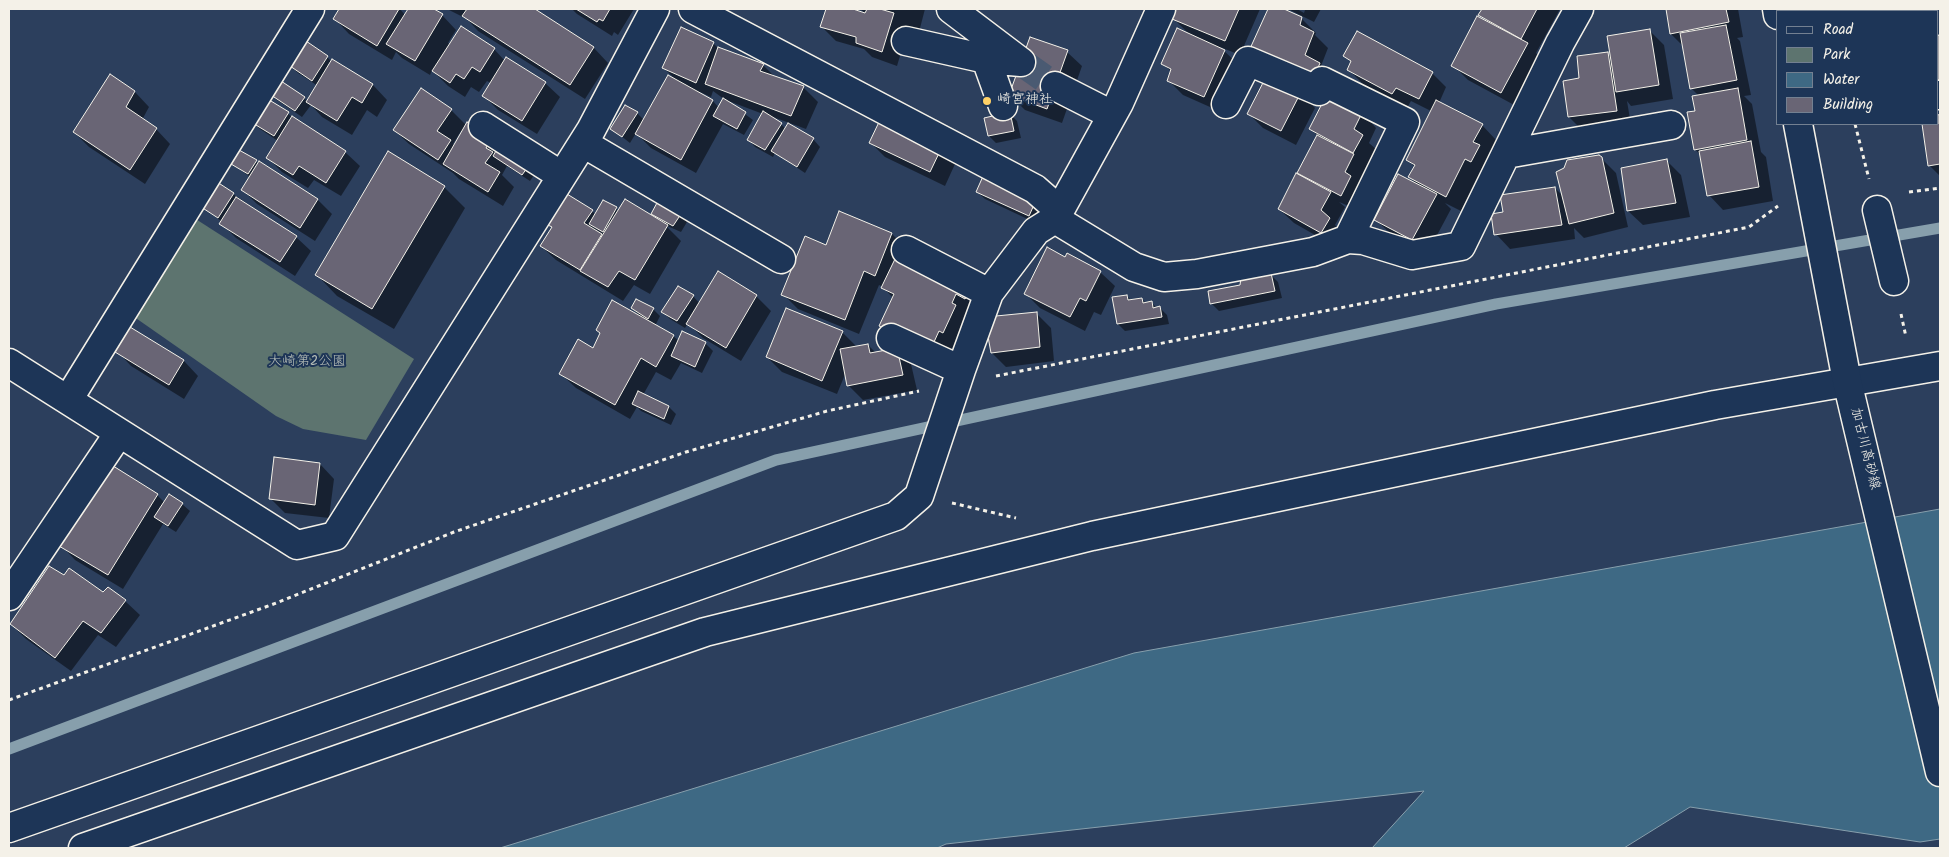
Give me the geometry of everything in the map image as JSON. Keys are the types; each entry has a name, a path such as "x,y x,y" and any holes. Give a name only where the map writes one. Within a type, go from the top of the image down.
{"street":[{"path":"68,400 310,9"},
{"path":"9,363 297,544 335,536 583,143 655,9"},
{"path":"693,9 1035,189 1057,214 1134,267 1164,277 1196,274 1312,252 1348,239 1363,240 1412,255 1461,246 1560,42 1580,9"},
{"path":"906,41 986,59 1021,62 951,9"},
{"path":"9,828 896,516 919,496 959,377 990,293 1036,231 1057,214 1119,103 1161,9"},
{"path":"986,59 1004,106"},
{"path":"1226,104 1248,61 1319,91 1322,81 1405,122 1348,239"},
{"path":"1055,86 1112,115"},
{"path":"1506,154 1671,125"},
{"name":"加古川高砂線","path":"1798,125 1847,381 1940,772"},
{"path":"484,126 562,176"},
{"path":"583,143 781,259"},
{"path":"1877,210 1894,281"},
{"path":"906,250 990,293"},
{"path":"891,338 959,377"},
{"path":"82,848 705,632 1092,536 1696,409 1940,366"},
{"path":"9,596 120,432"}],"path":[{"path":"1855,125 1877,210"},
{"path":"1909,192 1940,188"},
{"path":"9,700 272,605 454,532 686,452 827,411 959,377 1749,228 1778,206"},
{"path":"919,496 1025,520"}],"green space":[{"name":"大崎第2公園","path":"191,216 414,359 366,440 303,429 276,416 130,314"}],"water":[{"path":"1940,509 1940,839 1920,842 1690,807 1624,848 1372,848 1424,791 946,844 937,848 500,848 1134,653"}],"building":[{"path":"339,9 399,9 377,46 333,19"},
{"path":"408,9 434,9 443,14 415,61 386,44"},
{"path":"467,9 535,9 594,47 570,85 462,16"},
{"path":"576,9 610,9 603,21 599,19 597,22"},
{"path":"826,9 853,9 865,13 867,9 880,9 894,13 882,52 856,43 856,37 820,27"},
{"path":"1176,9 1239,9 1225,41 1172,19"},
{"path":"1268,9 1284,9 1302,17 1300,25 1314,32 1305,55 1320,63 1312,82 1248,53"},
{"path":"1482,9 1537,9 1521,39 1478,15"},
{"path":"1666,9 1726,9 1729,22 1670,34"},
{"path":"1477,16 1528,43 1501,93 1451,66"},
{"path":"1726,25 1737,80 1690,89 1680,33"},
{"path":"461,26 495,48 480,72 472,67 464,79 456,74 450,83 432,71"},
{"path":"681,27 714,42 696,83 662,68"},
{"path":"1177,28 1225,50 1204,97 1167,81 1171,69 1161,64"},
{"path":"1650,29 1659,85 1616,92 1607,36"},
{"path":"1357,31 1433,72 1419,99 1396,88 1392,94 1347,70 1351,61 1343,56"},
{"path":"1939,36 1940,36 1939,80"},
{"path":"1030,37 1068,50 1047,109 1009,95"},
{"path":"306,41 328,56 312,81 290,66"},
{"path":"718,47 764,64 760,71 804,86 791,116 705,84"},
{"path":"1608,52 1617,111 1568,117 1563,81 1579,78 1577,56"},
{"path":"506,57 546,82 522,121 482,96"},
{"path":"332,59 373,84 362,103 352,97 337,121 306,102"},
{"path":"1268,73 1301,92 1281,131 1247,114"},
{"path":"110,74 135,91 126,107 157,128 130,170 73,132"},
{"path":"668,75 713,100 681,160 635,134"},
{"path":"278,79 305,97 295,111 268,93"},
{"path":"421,88 452,109 437,131 451,140 438,160 393,130"},
{"path":"1738,88 1747,140 1694,150 1687,112 1695,111 1692,96"},
{"path":"1327,94 1362,113 1354,129 1363,135 1353,153 1309,129"},
{"path":"266,98 289,112 274,136 251,122"},
{"path":"723,98 746,112 737,129 713,116"},
{"path":"1436,100 1483,124 1473,142 1480,145 1471,162 1465,159 1446,197 1408,177 1415,165 1406,160"},
{"path":"625,105 638,112 622,137 610,129"},
{"path":"763,111 782,123 765,150 747,140"},
{"path":"1010,112 1014,131 988,136 984,118"},
{"path":"1939,114 1940,164 1928,166 1922,125 1939,125"},
{"path":"292,116 346,151 326,183 299,166 293,175 266,158"},
{"path":"880,120 941,149 930,172 869,143"},
{"path":"467,122 492,137 486,148 493,152 485,163 500,172 488,192 443,164"},
{"path":"788,123 814,138 797,167 771,151"},
{"path":"1317,135 1354,154 1345,172 1351,176 1341,196 1297,173"},
{"path":"1751,141 1759,187 1707,196 1699,151"},
{"path":"500,144 530,164 522,175 493,156"},
{"path":"239,150 257,160 248,174 231,164"},
{"path":"388,151 445,186 372,309 315,275"},
{"path":"1599,155 1602,157 1614,213 1569,224 1556,172 1564,168 1567,160"},
{"path":"1667,159 1676,203 1627,211 1621,168"},
{"path":"259,161 318,199 300,228 241,190"},
{"path":"1296,173 1331,192 1321,210 1330,218 1321,233 1278,209"},
{"path":"984,174 1037,198 1029,216 976,192"},
{"path":"1398,174 1437,194 1412,240 1374,220"},
{"path":"214,180 234,193 218,218 198,205"},
{"path":"1555,187 1562,225 1494,235 1491,214 1503,212 1500,195"},
{"path":"567,194 593,210 584,223 602,234 580,270 540,246 552,227 548,225"},
{"path":"236,197 297,236 280,262 219,224"},
{"path":"625,199 668,225 635,280 619,271 608,287 580,271"},
{"path":"603,200 617,207 603,232 589,224"},
{"path":"658,201 681,214 673,226 651,214"},
{"path":"839,211 892,233 875,276 864,271 845,320 781,295 805,236 826,245"},
{"path":"1047,247 1065,257 1067,253 1101,271 1086,301 1080,298 1070,317 1024,294"},
{"path":"895,259 969,292 965,299 956,294 952,303 956,305 943,333 939,331 934,342 942,346 937,354 879,326 894,294 881,288"},
{"path":"718,271 757,295 726,348 686,324"},
{"path":"1271,273 1275,291 1210,304 1208,291 1240,285 1241,278"},
{"path":"678,286 694,295 677,321 661,312"},
{"path":"1127,295 1128,300 1142,298 1143,303 1152,301 1153,308 1160,306 1162,317 1117,324 1112,297"},
{"path":"636,299 654,308 648,319 631,308"},
{"path":"612,300 674,335 656,367 641,358 615,405 559,374 578,339 593,348 600,333 596,330"},
{"path":"786,308 843,331 822,381 766,357"},
{"path":"1037,312 1040,347 991,353 987,331 996,316"},
{"path":"130,327 184,360 169,385 115,352"},
{"path":"682,331 706,342 695,367 671,356"},
{"path":"868,344 870,353 897,348 903,375 847,386 840,349"},
{"path":"638,391 669,406 664,419 632,404"},
{"path":"274,457 320,463 315,505 269,499"},
{"path":"110,464 158,494 108,575 59,546"},
{"path":"169,494 183,503 168,526 154,517"},
{"path":"49,566 64,575 69,568 103,592 108,587 126,600 101,633 83,621 55,658 10,624"}],"waterway":[{"path":"9,749 776,460 1496,304 1940,228"}],"tunnel":[{"path":"1021,62 1055,86"}],"place":[{"name":"崎宮神社","path":"987,101"}]}
